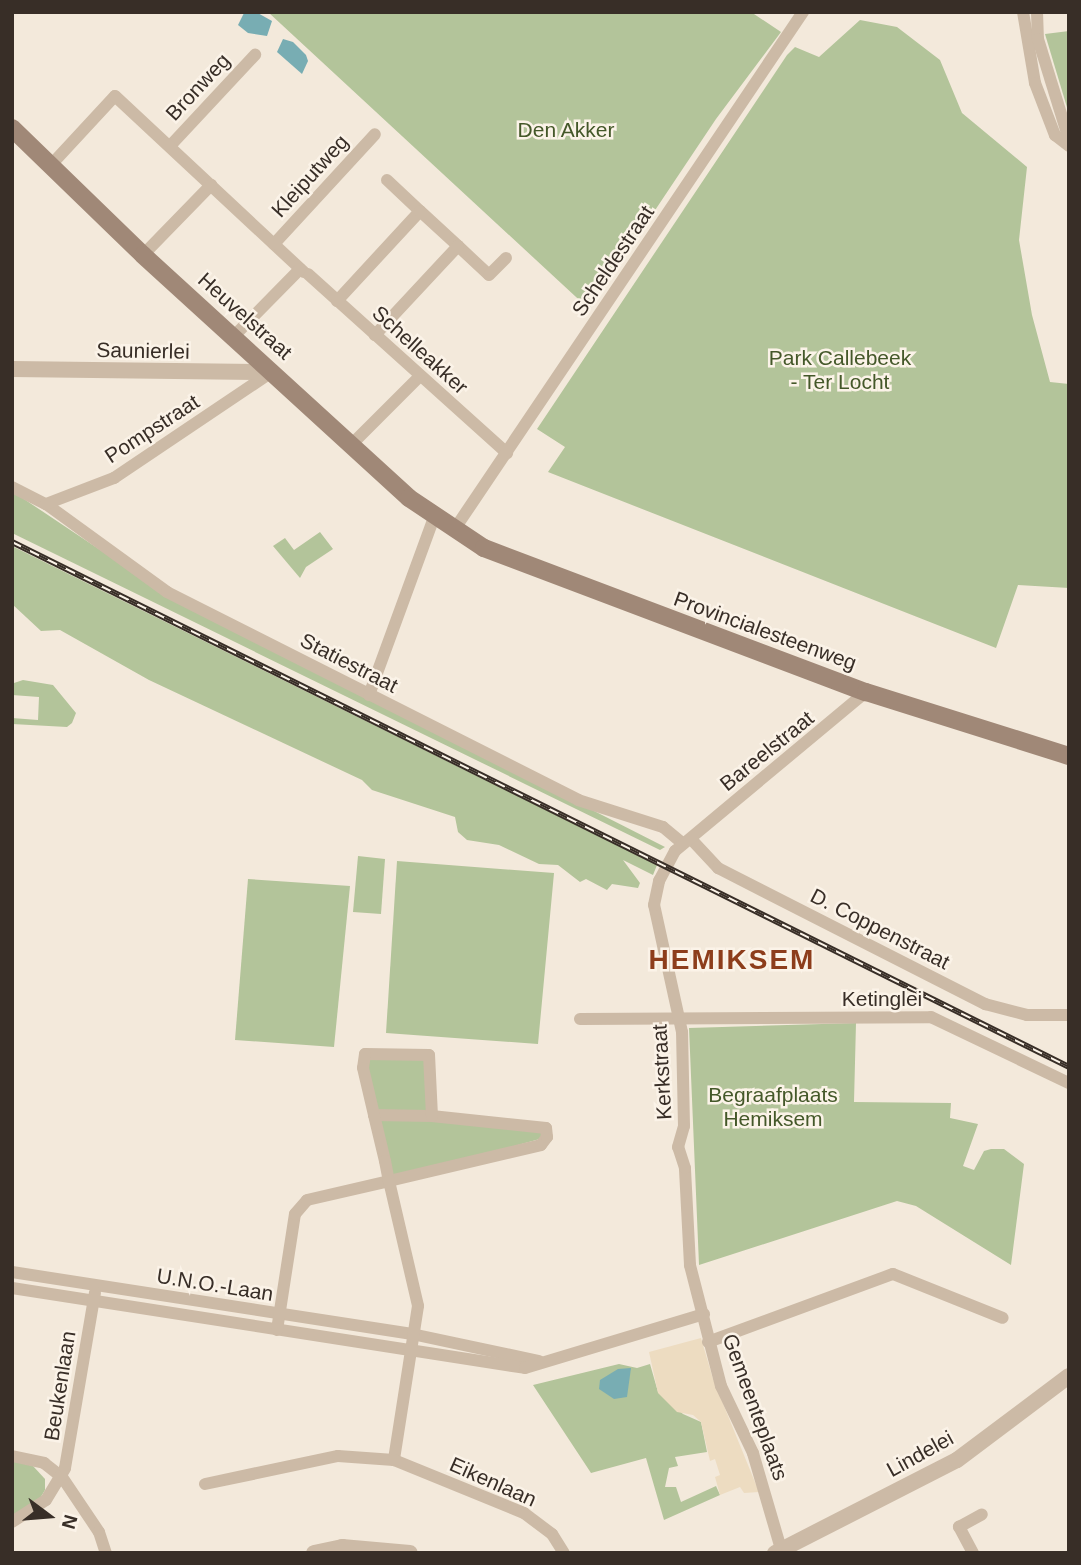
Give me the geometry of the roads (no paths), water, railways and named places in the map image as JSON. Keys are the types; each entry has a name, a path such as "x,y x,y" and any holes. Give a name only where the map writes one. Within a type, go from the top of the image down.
{"main road":[{"name":"Heuvelstraat","path":"12,128 143,255 351,445 434,517 454,530"},
{"name":"Provincialesteenweg","path":"454,530 539,572 866,692 1069,756"}],"street":[{"name":"Scheldestraat","path":"454,530 803,12"},
{"path":"1023,12 1042,103 1055,135 1069,146"},
{"path":"1037,12 1038,39 1069,140"},
{"name":"Bronweg","path":"170,146 254,55"},
{"name":"Schelleakker","path":"51,164 115,96 419,377 507,453"},
{"name":"Kleiputweg","path":"274,244 375,134"},
{"path":"387,180 489,275 506,258"},
{"path":"143,255 211,185"},
{"path":"337,301 420,211"},
{"path":"375,335 457,246"},
{"path":"234,336 304,272"},
{"name":"Saunierlei","path":"12,369 272,372"},
{"name":"Pompstraat","path":"46,504 114,478 272,372"},
{"path":"351,445 419,377"},
{"name":"Statiestraat","path":"12,487 46,504 167,592 578,800 663,827 687,841"},
{"path":"369,695 434,517"},
{"name":"Bareelstraat","path":"687,841 866,692"},
{"name":"D. Coppenstraat","path":"687,841 718,868 985,1004 1027,1015 1069,1015"},
{"name":"Kerkstraat","path":"687,841 665,866 654,905 680,1021 684,1126 678,1147 685,1168 690,1265 704,1314"},
{"name":"Ketinglei","path":"580,1019 680,1021 931,1017 1069,1083"},
{"path":"394,1461 418,1306 362,1060 365,1054 378,1051 429,1055 432,1116"},
{"path":"277,1330 297,1208 307,1200 541,1145 547,1137 546,1128 539,1123 374,1115"},
{"name":"U.N.O.-Laan","path":"12,1272 412,1334 547,1362"},
{"path":"708,1342 893,1274 1003,1318"},
{"name":"Beukenlaan","path":"62,1477 96,1285"},
{"name":"U.N.O.-Laan","path":"12,1288 516,1367 547,1362 704,1314"},
{"name":"Gemeenteplaats","path":"704,1314 708,1342 733,1416 753,1453 780,1552"},
{"name":"Lindelei","path":"780,1552 957,1460 1069,1376"},
{"path":"12,1456 44,1463 62,1477 99,1532 106,1553"},
{"name":"Eikenlaan","path":"205,1484 338,1456 394,1461 524,1513 552,1534 564,1553"},
{"path":"12,1522 46,1500 62,1477"},
{"path":"973,1553 959,1527 982,1514"},
{"path":"313,1553 342,1547 385,1547 410,1553"}],"water":[{"path":"256,12 272,21 267,36 248,33 238,25 244,13"},
{"path":"283,39 293,42 306,55 308,61 302,74 277,52"},
{"path":"631,1368 627,1397 614,1399 599,1389 600,1380 618,1369"}],"railway":[{"path":"12,542 1069,1067"}],"district":[{"name":"HEMIKSEM","path":"732,960"}],"park label":[{"name":"Den Akker","path":"566,130"},
{"name":"Park Callebeek - Ter Locht","path":"840,370"},
{"name":"Begraafplaats Hemiksem","path":"773,1107"}]}
